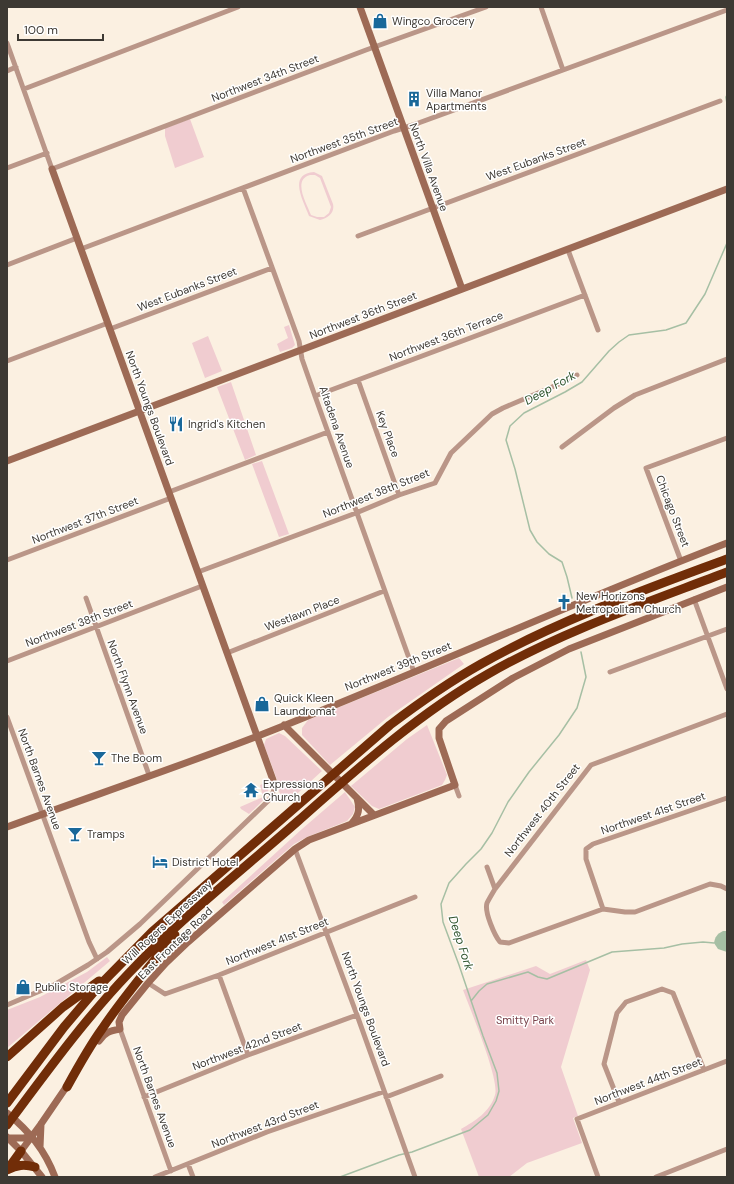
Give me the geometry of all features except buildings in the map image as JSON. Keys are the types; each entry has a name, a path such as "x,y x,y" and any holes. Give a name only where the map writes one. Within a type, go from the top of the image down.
{"highway":[{"name":"Will Rogers Expressway","path":"10,1099 64,1027 115,970 158,927 390,724 418,704 481,664 536,635 565,622 727,559"},
{"name":"Will Rogers Expressway","path":"7,1125 56,1059 96,1010 134,968 194,912 352,773 419,718 465,687 514,659 581,629 727,572"},
{"path":"66,1086 100,1031 127,994 194,912"},
{"path":"7,1057 63,1007 115,970"},
{"path":"7,1170 21,1151"},
{"path":"7,1170 24,1164 34,1167"}],"main road":[{"name":"North Villa Avenue","path":"360,7 462,289"},
{"name":"North Youngs Boulevard","path":"52,169 273,780"},
{"name":"Northwest 36th Street","path":"7,461 727,189"},
{"name":"Northwest 39th Street","path":"7,827 284,725 567,607 727,544"},
{"path":"284,725 374,815 455,785 439,738 439,732 446,722 513,678 538,664 593,638 727,587"},
{"path":"351,824 359,812 357,798"},
{"name":"East Frontage Road","path":"120,1029 119,1022 122,1015 148,983 188,942 295,849 309,840 374,815"},
{"path":"21,1151 104,1034 108,1031 120,1029"},
{"path":"7,1113 32,1136 40,1147 55,1177"},
{"path":"40,1147 41,1124"},
{"path":"7,1137 24,1138 32,1136"},
{"path":"7,1137 21,1151 42,1177"}],"street":[{"path":"24,89 238,7"},
{"name":"Northwest 34th Street","path":"52,169 486,7"},
{"path":"541,7 564,70"},
{"name":"Northwest 35th Street","path":"81,249 404,128 727,10"},
{"name":"North Youngs Boulevard","path":"7,43 52,169"},
{"path":"7,71 16,68"},
{"name":"West Eubanks Street","path":"358,236 720,101"},
{"path":"7,168 46,153"},
{"name":"Altadena Avenue","path":"244,188 299,341 302,359 356,513 414,672"},
{"path":"7,265 77,238"},
{"path":"568,250 598,330"},
{"name":"West Eubanks Street","path":"7,361 272,268"},
{"name":"Northwest 36th Terrace","path":"315,396 585,294"},
{"path":"562,447 614,408 635,395 727,359"},
{"name":"Northwest 38th Street","path":"198,572 356,513 399,495 435,483 450,453 492,414 577,375"},
{"name":"Key Place","path":"358,380 399,495"},
{"name":"Northwest 37th Street","path":"7,560 328,432"},
{"name":"Chicago Street","path":"681,561 646,468 727,438"},
{"name":"Northwest 38th Street","path":"7,661 202,586"},
{"name":"Westlawn Place","path":"227,653 384,591"},
{"name":"North Flynn Avenue","path":"86,598 150,775"},
{"path":"694,599 727,689"},
{"path":"610,672 727,629"},
{"name":"Northwest 40th Street","path":"495,889 591,765 727,714"},
{"name":"North Barnes Avenue","path":"7,717 84,928 97,959"},
{"path":"7,1005 54,985 97,959 140,924 269,800 274,792 273,780"},
{"path":"455,785 459,796"},
{"name":"Northwest 41st Street","path":"603,909 586,859 586,849 594,844 727,798"},
{"name":"North Youngs Boulevard","path":"295,849 415,1177"},
{"path":"487,867 495,889 486,904 486,909 496,937 500,942 509,943 603,909 635,912 710,884 727,889"},
{"name":"Northwest 41st Street","path":"148,983 165,994 219,975 415,897"},
{"path":"219,975 248,1055"},
{"path":"619,1102 604,1064 617,1013 626,1002 662,989 673,993 704,1070"},
{"name":"Northwest 42nd Street","path":"144,1097 248,1055 357,1016"},
{"name":"North Barnes Avenue","path":"120,1029 171,1171"},
{"name":"Northwest 44th Street","path":"596,1176 577,1119 727,1061"},
{"name":"Northwest 43rd Street","path":"155,1177 267,1132 441,1076"},
{"path":"656,1177 727,1149"},
{"path":"188,1164 193,1177"}],"green space":[{"path":"190,119 204,157 175,168 165,136 165,128"},
{"path":"314,172 322,176 333,204 332,212 323,219 320,220 309,216 304,204 299,183 301,178 306,174","holes":["310,175 315,175 320,178 331,207 329,213 324,217 311,215 302,193 302,182"]},
{"path":"289,325 295,345 292,348 280,352 277,344 288,338 284,327"},
{"path":"208,336 222,371 205,378 192,343"},
{"path":"231,382 256,455 245,460 217,387"},
{"path":"262,461 289,534 279,537 252,464"},
{"path":"459,658 464,664 388,717 330,765 302,735 302,728 308,720"},
{"path":"427,725 447,775 442,785 379,809 372,806 351,786 407,739"},
{"path":"279,733 285,736 322,771 288,802 279,792 279,785 264,745 266,739"},
{"path":"268,782 268,792 260,804 249,814 241,809 240,807 263,797 260,785"},
{"path":"345,792 355,807 353,814 347,821 307,837 294,844 224,905 222,902"},
{"path":"107,957 110,961 7,1048 7,1010 40,997 87,972"},
{"name":"Smitty Park","path":"586,960 590,970 561,1067 578,1116 573,1118 582,1143 527,1163 509,1177 479,1177 461,1129 477,1119 486,1111 493,1101 495,1087 489,1060 463,990 536,966 550,974"}],"shaded area":[{"path":"727,931 727,952 718,949 714,943 719,933"}],"waterway":[{"name":"Deep Fork","path":"727,95 727,104"},
{"name":"Deep Fork","path":"572,598 562,562 549,554 537,542 530,530 515,469 506,440 510,426 524,413 582,382 609,351 629,335 666,330 686,323 705,294 727,243"},
{"name":"Deep Fork","path":"340,1177 470,1130 488,1115 496,1101 499,1091 497,1073 443,922 441,904 449,883 481,849 492,833 508,802 529,772 559,735 577,708 586,677 581,652"},
{"path":"471,1001 487,984 528,972 538,977 547,979 612,952 664,948 682,944 703,942 714,943"}],"place":[{"name":"Wingco Grocery","path":"380,21"},
{"name":"Villa Manor Apartments","path":"414,99"},
{"name":"Ingrid's Kitchen","path":"176,424"},
{"name":"New Horizons Metropolitan Church","path":"564,602"},
{"name":"Quick Kleen Laundromat","path":"262,704"},
{"name":"The Boom","path":"99,758"},
{"name":"Expressions Church","path":"251,790"},
{"name":"Tramps","path":"75,834"},
{"name":"District Hotel","path":"160,862"},
{"name":"Public Storage","path":"23,987"}]}
